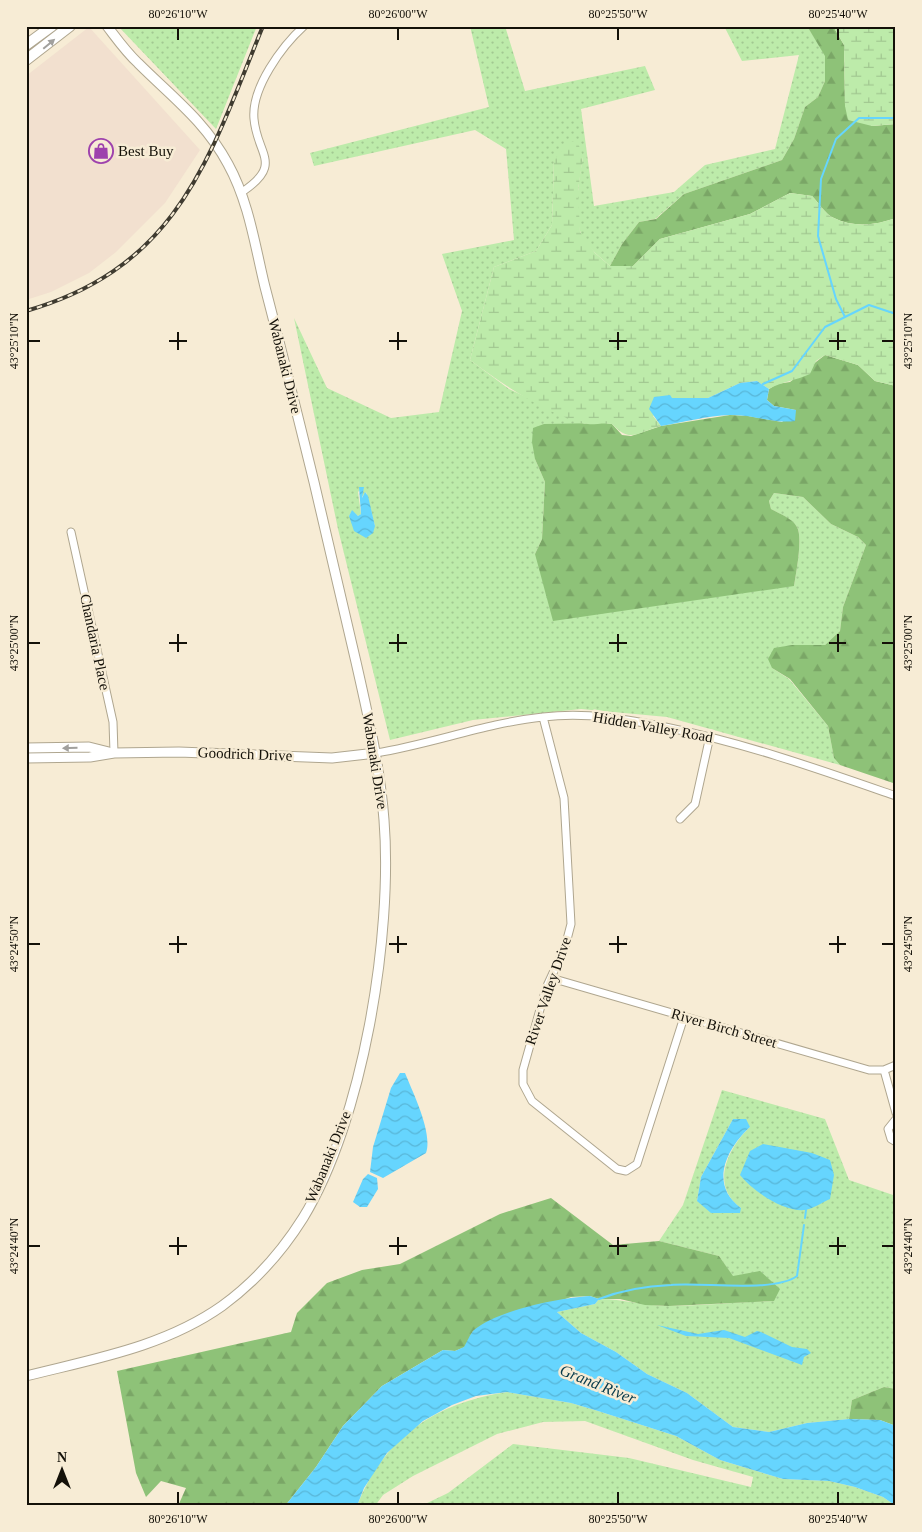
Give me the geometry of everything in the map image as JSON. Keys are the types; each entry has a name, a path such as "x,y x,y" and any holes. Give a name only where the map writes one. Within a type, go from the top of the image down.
{"main road":[{"path":"26,45 52,26"},
{"path":"26,60 70,26"}],"street":[{"name":"Wabanaki Drive","path":"26,1376 134,1348 172,1334 218,1308 250,1284 269,1264 304,1216 322,1182 345,1120 362,1060 377,977 385,882 385,823 376,753 332,557 242,192 211,136 177,98 137,63 107,26"},
{"path":"242,192 258,181 265,166 266,156 254,119 255,101 274,60 288,41 304,26"},
{"name":"Chandaria Place","path":"71,532 113,722 114,753"},
{"name":"Hidden Valley Road","path":"376,753 489,726 543,717 590,714 623,718 710,736 789,759 896,796"},
{"name":"River Valley Drive","path":"543,717 564,798 570,924 565,947 546,988 523,1070 523,1084 532,1101 617,1169 626,1171 637,1164 684,1017"},
{"path":"680,818 695,804 710,736"},
{"name":"Goodrich Drive","path":"26,748 89,748 114,753"},
{"name":"Goodrich Drive","path":"26,758 90,757 114,753 189,752 332,758 376,753"},
{"name":"River Birch Street","path":"551,978 870,1070 884,1070 896,1065"},
{"path":"884,1070 896,1113"},
{"path":"896,1119 888,1128 891,1138 896,1142"}],"shaded area":[{"path":"89,27 200,150 165,203 116,252 89,273 51,292 26,300 26,76"}],"green space":[{"path":"118,26 257,26 216,129"},
{"path":"470,26 505,26 525,91 645,66 655,90 581,109 594,206 674,192 705,165 775,149 799,55 742,61 724,26 807,26 826,56 825,81 818,97 805,107 794,139 782,160 684,194 655,219 639,222 622,244 610,266 589,246 580,231 577,204 583,157 554,160 552,225 536,251 494,267 470,360 509,389 584,424 544,424 535,459 545,482 542,539 535,554 794,586 799,532 792,521 771,509 769,501 774,493 803,497 831,524 858,537 866,545 843,607 840,631 825,645 792,645 772,668 789,679 828,726 834,758 840,765 667,717 581,709 473,720 390,740 338,529 294,318 327,388 391,418 439,412 462,311 442,254 514,240 506,149 475,130 314,166 310,153 489,107","holes":["363,487 361,498 366,492 375,526 349,516 352,511 358,516 361,514 358,492"]},
{"path":"807,26 833,26 844,45 845,106 872,126 896,124 896,218 873,224 849,223 831,216 812,196 790,193 750,214 660,239 633,266 610,266 622,244 639,222 656,219 684,194 782,160 794,139 805,107 818,97 825,81 825,56"},
{"path":"833,26 896,26 896,124 872,126 848,120 845,106 844,45"},
{"path":"570,141 578,143 583,157 578,190 580,232 595,253 610,266 633,266 660,239 750,214 790,193 812,196 831,216 849,223 873,224 896,218 896,386 875,381 858,365 825,355 816,361 810,374 769,389 757,381 740,383 708,398 672,398 653,416 661,426 630,435 624,434 612,424 585,424 551,411 509,387 470,360 494,267 536,251 552,225 554,160"},
{"path":"825,355 858,365 875,381 896,386 896,784 840,765 834,758 828,726 790,679 772,668 768,659 774,648 792,645 825,645 840,631 843,607 866,545 858,537 831,524 803,497 774,493 769,501 771,509 786,516 797,527 799,532 794,586 553,621 535,554 542,539 545,482 535,459 532,442 533,428 544,424 605,423 612,424 622,435 631,436 661,426 730,415 782,422 796,410 774,406 767,400 769,389 777,384 790,382"},
{"path":"722,1090 825,1119 849,1180 896,1196 896,1389 884,1387 852,1400 849,1419 807,1423 769,1432 733,1427 687,1393 647,1374 616,1352 581,1333 557,1312 595,1304 599,1299 669,1306 774,1301 733,1277 719,1256 659,1241 683,1205","holes":["733,1119 750,1127 735,1146 725,1168 724,1179 726,1189 741,1208 697,1201 701,1177"]},
{"path":"551,1198 613,1245 659,1241 719,1256 733,1276 760,1271 780,1289 774,1301 669,1306 645,1305 620,1299 599,1299 590,1296 571,1297 473,1331 465,1347 455,1351 443,1350 382,1386 343,1426 316,1467 285,1506 178,1506 186,1488 161,1481 146,1497 136,1473 117,1371 291,1332 297,1313 327,1283 362,1270 400,1264 500,1214"},
{"path":"884,1387 896,1389 896,1426 880,1420 849,1419 852,1400"},
{"path":"507,1392 571,1403 676,1436 720,1460 783,1479 829,1481 855,1487 883,1497 896,1506 421,1506 448,1493 513,1444 629,1458 751,1487 753,1477 693,1460 585,1421 543,1422 497,1434 413,1476 383,1495 375,1506 357,1506 368,1482 382,1461 397,1443 415,1427 457,1405 481,1397"}],"water":[{"path":"757,381 769,389 767,400 774,406 796,410 795,421 787,422 730,415 661,426 649,409 654,397 670,395 672,398 708,398 740,383"},
{"path":"359,487 364,487 362,498 365,492 368,496 375,526 373,533 366,538 354,531 349,516 352,510 358,516 361,514"},
{"path":"400,1073 405,1073 425,1124 427,1135 426,1153 383,1178 370,1172 373,1147 391,1088"},
{"path":"733,1119 746,1119 750,1127 734,1146 724,1167 723,1178 726,1189 731,1199 741,1208 740,1213 711,1213 697,1201 701,1177"},
{"path":"763,1144 812,1153 830,1160 834,1175 830,1199 815,1207 796,1210 778,1204 760,1194 740,1175 750,1151"},
{"path":"368,1174 377,1178 378,1189 367,1207 360,1207 353,1202 363,1179"},
{"name":"Grand River","path":"590,1296 599,1299 595,1304 557,1312 581,1333 616,1352 647,1374 687,1393 733,1427 769,1432 807,1423 849,1419 880,1420 896,1426 896,1506 883,1497 855,1487 829,1481 783,1479 720,1460 676,1436 571,1403 507,1392 476,1396 452,1405 423,1421 387,1453 364,1488 357,1506 285,1506 316,1467 343,1426 382,1386 443,1350 455,1351 464,1347 474,1330 498,1317 546,1302"},
{"path":"657,1325 698,1334 724,1330 745,1337 757,1331 792,1347 807,1349 811,1353 804,1357 802,1365 729,1338 686,1336"}],"waterway":[{"path":"845,317 836,299 818,236 821,179 836,139 859,118 896,118"},
{"path":"763,384 792,371 825,327 869,305 896,314"},
{"path":"805,1218 806,1210"},
{"path":"599,1299 625,1291 652,1286 684,1284 755,1286 786,1281 797,1276 804,1225"}],"railway":[{"path":"26,311 78,292 120,266 154,236 182,202 205,163 225,120 263,26"}],"place":[{"name":"Best Buy","path":"101,151"}]}
